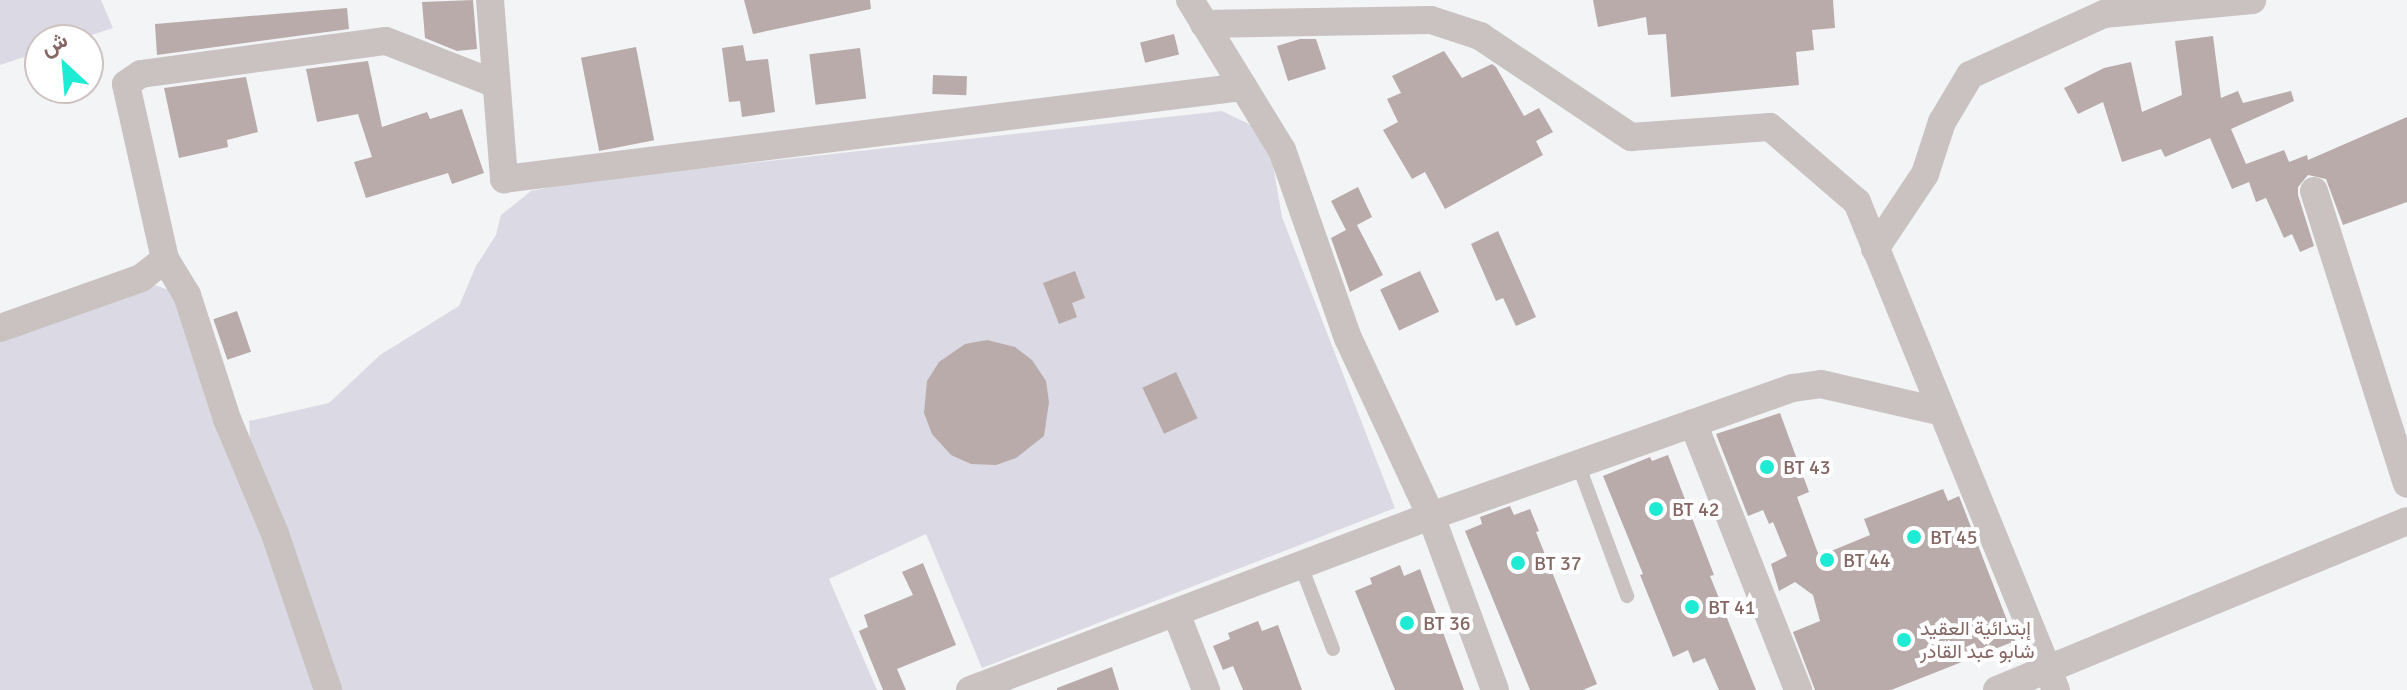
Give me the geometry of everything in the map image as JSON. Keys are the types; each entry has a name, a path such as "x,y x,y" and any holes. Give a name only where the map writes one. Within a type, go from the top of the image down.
{"street":[{"path":"490,0 504,179 1243,87"},
{"path":"1875,249 1925,174 1942,122 1970,75 2104,14 2252,0"},
{"path":"1197,12 1431,20 1480,36 1631,137 1770,127 1857,202 2052,680"},
{"path":"1197,12 1282,150 1348,338 1431,516 1495,690"},
{"path":"328,690 275,534 227,419 187,295 165,259 126,84 141,74 386,41 496,84"},
{"path":"2314,191 2407,484"},
{"path":"0,328 141,278 165,259"},
{"path":"970,690 1431,516 1793,388 1821,384 1942,412"},
{"path":"1693,423 1798,690"},
{"path":"1997,690 2052,680 2407,521"},
{"path":"1176,613 1206,690"}],"lane":[{"path":"1578,464 1627,596"},
{"path":"1301,566 1333,649"}],"shaded area":[{"path":"0,0 101,0 113,28 104,31 104,24 24,24 24,57 0,65"},
{"path":"1222,111 1259,129 1273,165 1282,217 1395,508 982,668 926,534 829,579 877,690 0,690 0,332 149,283 180,294 255,518 249,421 329,403 380,355 459,306 476,266 496,235 501,215 531,191 570,183"}],"building":[{"path":"473,0 477,49 457,51 425,38 422,2"},
{"path":"744,0 870,0 871,9 753,34"},
{"path":"1593,0 1833,0 1835,28 1812,30 1814,50 1796,52 1799,85 1671,97 1666,34 1648,35 1646,17 1598,27"},
{"path":"347,8 349,29 157,55 155,24"},
{"path":"1174,34 1179,54 1145,63 1140,42"},
{"path":"2213,36 2221,98 2238,91 2243,103 2291,91 2294,101 2231,129 2246,164 2284,150 2289,162 2307,155 2308,160 2407,117 2407,202 2343,225 2326,179 2308,175 2298,187 2298,195 2314,246 2300,252 2292,234 2284,238 2266,198 2256,202 2249,182 2232,189 2210,138 2165,157 2161,149 2122,162 2103,102 2078,114 2064,88 2104,68 2131,62 2142,112 2182,95 2175,41"},
{"path":"1300,39 1316,39 1326,69 1288,81 1277,46"},
{"path":"743,45 746,61 768,59 775,112 742,117 740,101 729,102 722,48"},
{"path":"636,47 654,140 599,151 581,58"},
{"path":"860,48 866,99 816,105 809,54"},
{"path":"1444,51 1462,78 1492,64 1524,116 1539,108 1553,132 1536,141 1543,155 1445,209 1425,172 1412,179 1383,130 1398,122 1387,99 1401,93 1392,76"},
{"path":"368,61 382,127 427,112 430,119 462,109 484,173 452,184 448,173 366,198 354,162 372,157 358,114 317,122 306,69"},
{"path":"933,75 967,76 966,95 932,94"},
{"path":"246,77 258,132 227,140 228,147 179,158 164,88"},
{"path":"1358,187 1372,217 1357,225 1383,275 1350,292 1331,238 1346,230 1331,201"},
{"path":"1498,231 1536,317 1516,326 1503,298 1496,301 1471,244"},
{"path":"1075,271 1085,298 1072,303 1077,317 1059,324 1043,283"},
{"path":"1420,271 1439,312 1399,330 1380,290"},
{"path":"237,311 251,352 227,360 213,319"},
{"path":"987,340 1015,347 1032,360 1046,381 1049,402 1044,436 1016,458 996,465 971,464 951,455 932,434 924,413 927,381 939,362 965,344"},
{"path":"1176,372 1198,418 1164,434 1142,388"},
{"path":"1780,413 1809,492 1797,497 1819,556 1870,535 1864,519 1943,489 1948,501 1959,496 2015,641 1891,690 1815,690 1793,632 1820,621 1813,595 1795,582 1779,591 1771,564 1787,556 1773,522 1769,524 1763,510 1748,516 1716,434"},
{"path":"1668,455 1714,575 1710,576 1756,690 1719,690 1705,658 1693,663 1688,650 1673,657 1603,476 1650,457 1652,461"},
{"path":"1510,506 1514,515 1530,509 1539,531 1536,532 1597,684 1583,690 1530,690 1465,531 1482,524 1480,517"},
{"path":"923,563 956,645 897,669 906,690 883,690 859,631 868,627 864,615 913,595 902,572"},
{"name":"BT 36","path":"1400,565 1404,576 1420,569 1464,690 1395,690 1355,591 1372,584 1370,578"},
{"path":"1258,621 1262,631 1278,625 1302,690 1243,690 1233,666 1223,670 1213,646 1230,639 1228,633"},
{"path":"1112,667 1119,690 1057,690 1057,688"}],"place":[{"name":"BT 43","path":"1767,467"},
{"name":"BT 42","path":"1656,509"},
{"name":"BT 45","path":"1914,537"},
{"name":"BT 44","path":"1827,560"},
{"name":"BT 37","path":"1518,563"},
{"name":"BT 41","path":"1692,607"},
{"name":"BT 36","path":"1407,623"},
{"name":"إبتدائية العقيد شابو عبد القادر","path":"1904,640"}]}
